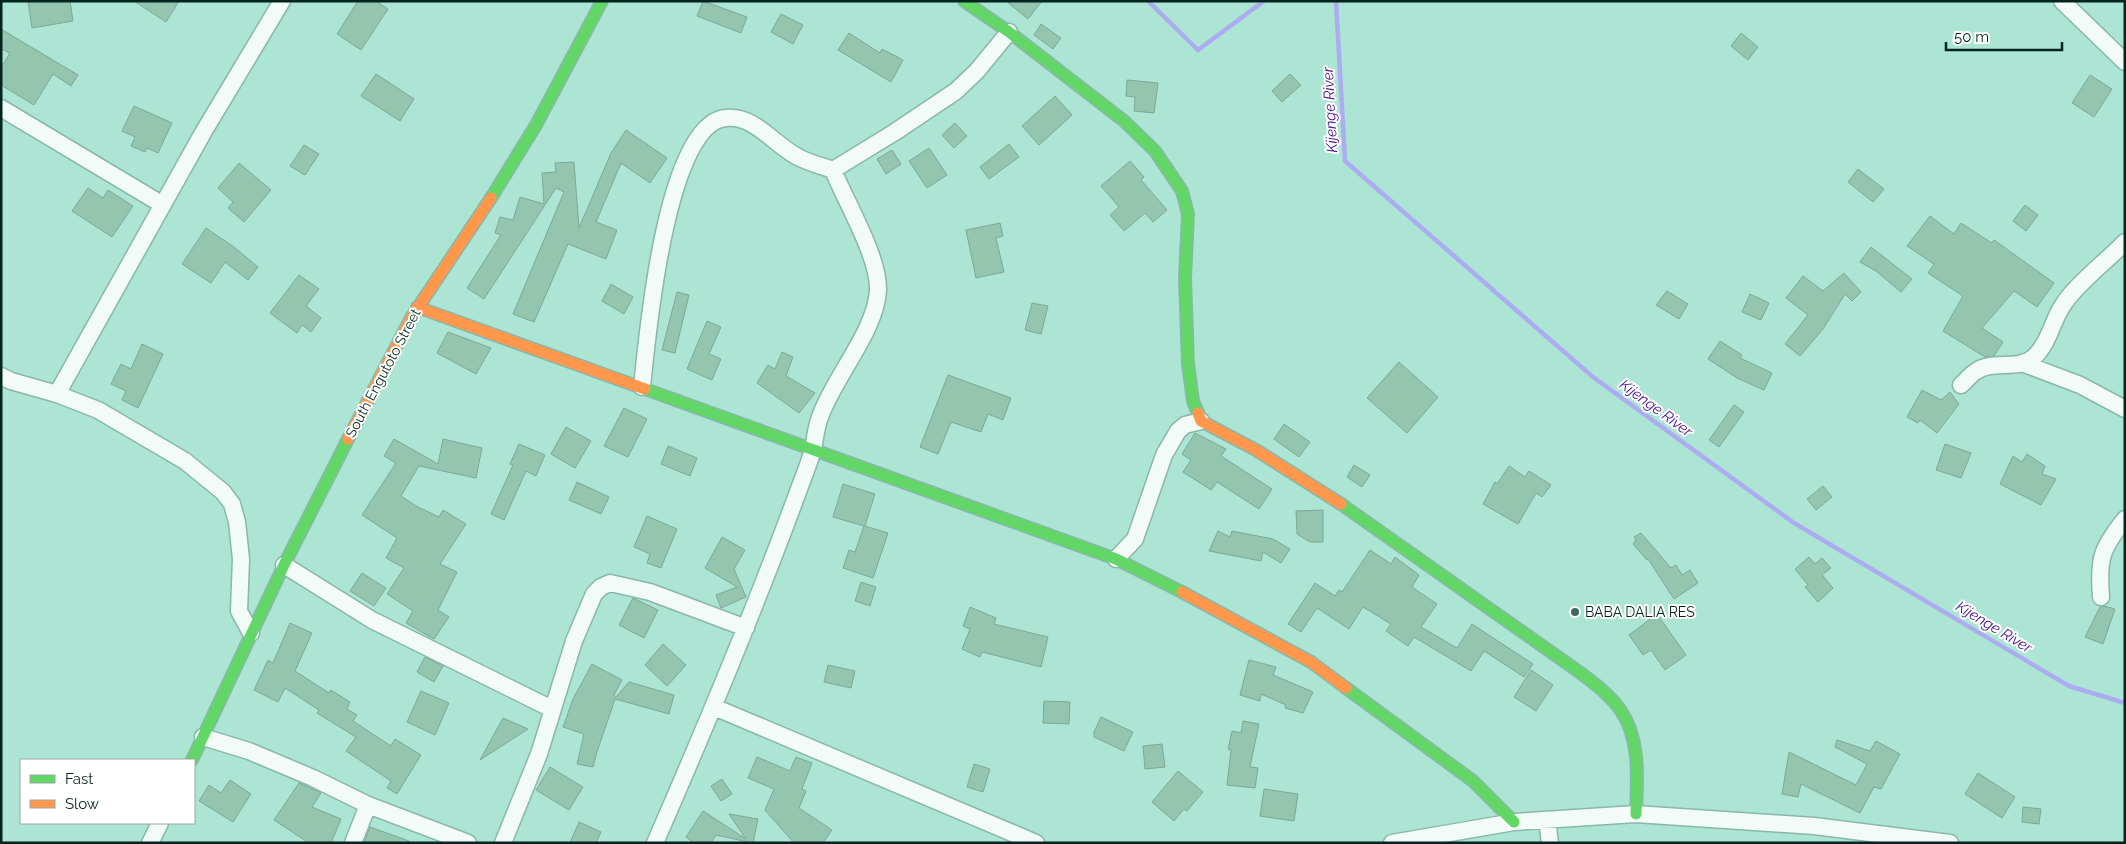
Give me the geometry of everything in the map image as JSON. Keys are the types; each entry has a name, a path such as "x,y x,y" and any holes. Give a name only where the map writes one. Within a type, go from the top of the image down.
{"street":[{"path":"57,394 204,131 282,1"},
{"name":"South Engutoto Street","path":"192,759 284,565 398,341 417,307 511,167 549,104 602,1"},
{"path":"964,1 1009,32 1124,121 1155,151 1182,191 1188,214 1185,278 1188,364 1193,401 1201,421"},
{"path":"2062,1 2125,62"},
{"path":"833,170 895,132 956,91 977,71 1009,32"},
{"path":"1,108 163,205"},
{"path":"642,386 653,289 673,194 688,154 700,133 712,121 726,117 748,122 798,158 833,170 865,239 877,276 878,288 873,311 856,349 822,411 812,450 746,628 656,843"},
{"path":"2022,363 2034,357 2042,347 2060,311 2070,296 2125,242"},
{"path":"417,307 642,386 812,450 1116,559 1202,602 1311,662 1467,776 1514,822"},
{"path":"1961,385 1976,371 1997,364 2022,363 2080,385 2125,409"},
{"path":"1,376 11,381 57,394 98,410 185,461 214,483 232,504 240,538 239,611 251,633"},
{"path":"1116,559 1135,539 1164,455 1178,430 1185,425 1201,421 1250,445 1404,546 1524,635 1567,664 1607,696 1622,711 1632,730 1637,780 1636,814"},
{"path":"2101,597 2099,573 2102,556 2107,542 2125,519"},
{"path":"284,565 372,620 552,709"},
{"path":"503,843 539,754 552,709 585,614 594,594 601,587 610,583 650,592 746,628"},
{"path":"714,707 1036,843"},
{"path":"203,737 249,751 313,778 368,805 468,843"},
{"path":"353,843 368,805"},
{"path":"1392,843 1514,822 1636,814 1814,826 1950,843"},
{"path":"1546,820 1550,843"},
{"path":"150,843 160,824"}],"building":[{"path":"28,1 70,1 73,21 32,28"},
{"path":"134,1 179,1 166,22"},
{"path":"358,1 376,1 388,9 361,50 337,34"},
{"path":"703,1 747,17 741,33 697,16"},
{"path":"1006,1 1042,1 1028,19"},
{"path":"781,14 803,25 793,44 771,32"},
{"path":"1041,24 1061,38 1053,49 1034,35"},
{"path":"1,29 78,75 71,86 53,74 34,105 1,85 1,68 10,53 1,49"},
{"path":"849,33 880,53 882,49 903,60 891,82 838,50"},
{"path":"1741,33 1758,47 1748,60 1731,46"},
{"path":"376,74 414,99 400,121 361,96"},
{"path":"1290,74 1301,85 1282,102 1272,91"},
{"path":"2090,75 2112,89 2094,117 2072,103"},
{"path":"1127,80 1158,83 1154,113 1134,111 1135,97 1126,96"},
{"path":"1055,96 1072,115 1039,145 1022,126"},
{"path":"134,106 172,123 158,153 147,148 145,152 131,146 135,137 122,131"},
{"path":"955,123 967,136 954,148 942,135"},
{"path":"626,130 667,158 650,183 621,163 596,222 617,230 606,259 568,244 534,322 513,314 564,192 556,188 484,299 467,288 501,235 495,233 500,217 513,220 520,197 544,204 542,173 556,172 555,163 574,162 579,228 611,153"},
{"path":"1009,144 1019,157 989,179 980,167"},
{"path":"304,145 319,154 305,175 290,166"},
{"path":"929,148 947,175 927,188 909,161"},
{"path":"892,150 901,164 886,174 877,159"},
{"path":"1130,161 1144,177 1141,180 1167,210 1153,222 1145,213 1124,231 1110,215 1119,207 1101,186"},
{"path":"239,163 271,190 244,222 228,208 233,202 218,188"},
{"path":"1858,169 1884,189 1873,202 1848,182"},
{"path":"88,188 103,198 108,190 133,206 112,237 72,211"},
{"path":"2025,205 2038,215 2026,231 2013,221"},
{"path":"1930,216 1954,234 1961,223 1992,243 1994,240 2054,283 2037,307 2014,291 1982,328 2003,342 1994,356 1985,357 1943,331 1963,296 1928,273 1934,264 1907,246"},
{"path":"1000,223 1003,236 996,238 1004,272 976,278 966,230"},
{"path":"206,228 234,247 258,267 248,280 225,262 211,283 182,264"},
{"path":"1871,247 1912,279 1901,292 1876,271 1860,262"},
{"path":"1844,273 1861,292 1852,301 1845,294 1823,329 1800,356 1785,344 1808,315 1786,298 1803,276 1823,291"},
{"path":"299,275 319,289 306,306 321,318 311,332 302,325 297,333 270,313"},
{"path":"611,284 633,297 624,314 602,301"},
{"path":"1667,291 1688,304 1679,319 1656,305"},
{"path":"677,292 689,295 675,353 662,350"},
{"path":"1750,294 1769,303 1761,320 1742,312"},
{"path":"1032,303 1048,306 1041,334 1025,330"},
{"path":"707,321 721,327 709,354 721,359 712,380 687,369"},
{"path":"448,332 491,348 476,374 437,353"},
{"path":"1720,341 1742,355 1740,358 1772,373 1764,390 1737,378 1708,359"},
{"path":"142,344 163,354 138,408 122,400 126,391 111,384 121,364 131,369"},
{"path":"782,352 793,357 786,376 815,393 799,413 757,383 768,365 775,369"},
{"path":"1399,362 1438,397 1407,433 1367,398"},
{"path":"948,375 1011,398 1003,420 988,414 981,432 951,422 938,454 920,447"},
{"path":"1922,390 1941,400 1950,392 1959,404 1937,433 1920,420 1918,423 1907,417"},
{"path":"1734,405 1744,412 1719,447 1709,440"},
{"path":"624,408 647,419 628,457 604,446"},
{"path":"1284,424 1310,442 1299,457 1274,439"},
{"path":"566,427 591,441 575,468 551,454"},
{"path":"1195,433 1226,449 1221,456 1272,489 1259,509 1217,482 1211,490 1183,472 1191,460 1182,454"},
{"path":"394,439 438,464 443,439 482,448 476,478 419,466 401,496 439,517 443,510 466,524 440,564 457,572 438,610 449,617 434,639 406,623 413,611 387,594 404,568 386,558 397,538 362,515 396,463 384,456"},
{"path":"519,444 545,455 536,476 526,471 504,520 491,514 513,465 510,464"},
{"path":"1945,444 1971,453 1961,478 1936,470"},
{"path":"668,446 697,458 690,476 661,464"},
{"path":"2027,454 2045,466 2042,474 2056,479 2041,505 2000,484 2013,456 2022,462"},
{"path":"1354,465 1370,475 1362,487 1347,477"},
{"path":"1509,466 1525,477 1529,471 1551,485 1542,497 1536,493 1518,524 1483,504 1495,482 1497,484"},
{"path":"577,482 609,497 601,514 569,500"},
{"path":"843,484 875,494 865,526 888,533 873,578 843,568 849,550 855,552 864,526 833,517"},
{"path":"1823,486 1832,497 1816,510 1807,499"},
{"path":"1323,510 1323,542 1310,542 1297,534 1296,511"},
{"path":"647,516 677,529 661,568 647,563 650,554 634,547"},
{"path":"1218,531 1230,537 1232,531 1273,539 1290,549 1281,563 1263,552 1261,561 1209,551"},
{"path":"1641,533 1671,568 1676,565 1682,575 1690,570 1698,583 1674,599 1648,559 1633,544 1636,540 1634,537"},
{"path":"722,537 745,550 734,569 746,597 721,608 716,595 737,587 705,568"},
{"path":"1370,550 1391,564 1395,557 1419,575 1412,587 1437,604 1421,627 1457,648 1472,624 1533,664 1524,677 1484,651 1471,671 1414,637 1408,646 1386,631 1391,624 1363,607 1349,629 1317,608 1301,632 1288,624 1315,583 1335,596 1339,590 1342,592"},
{"path":"1809,557 1815,564 1822,558 1831,568 1822,575 1833,588 1818,602 1805,587 1808,585 1795,569"},
{"path":"362,573 386,588 374,606 350,591"},
{"path":"861,582 876,587 870,606 855,601"},
{"path":"633,598 658,610 644,638 619,625"},
{"path":"2104,606 2115,609 2103,644 2085,637 2100,607"},
{"path":"970,607 996,618 994,624 1048,637 1041,667 982,652 980,657 962,649 970,629 963,626"},
{"path":"1657,614 1686,655 1665,670 1651,650 1643,655 1629,635"},
{"path":"290,623 312,633 295,671 329,693 331,690 350,702 347,709 357,715 353,721 391,746 395,739 421,755 397,794 387,788 391,781 346,751 356,737 317,713 319,710 285,688 278,702 254,690 268,660 273,663"},
{"path":"663,644 686,665 667,686 645,665"},
{"path":"425,657 443,666 434,682 417,672"},
{"path":"1249,660 1276,667 1273,675 1313,692 1303,713 1285,708 1286,705 1261,694 1260,701 1240,695"},
{"path":"592,664 622,680 614,695 616,697 629,682 674,695 669,714 615,699 593,767 577,764 584,734 563,727 573,699"},
{"path":"828,665 855,671 851,688 824,682"},
{"path":"1531,670 1553,685 1536,711 1514,697"},
{"path":"421,691 449,703 435,735 407,722"},
{"path":"1044,701 1070,702 1069,724 1043,723"},
{"path":"1101,717 1133,732 1124,751 1094,737 1094,732"},
{"path":"503,718 528,729 480,760"},
{"path":"1243,721 1259,724 1250,767 1258,768 1255,788 1227,785 1231,750 1228,749 1232,731 1241,733"},
{"path":"1837,740 1870,751 1876,741 1900,754 1881,789 1874,787 1860,813 1801,784 1798,797 1782,794 1789,752 1856,785 1867,764 1835,747"},
{"path":"1162,744 1165,767 1145,769 1143,746"},
{"path":"757,757 790,771 796,757 812,763 802,789 806,791 799,808 832,830 823,843 794,843 765,810 774,789 748,778"},
{"path":"974,764 990,769 983,792 967,787"},
{"path":"550,767 583,787 569,810 536,790"},
{"path":"1178,771 1203,792 1187,811 1184,809 1174,821 1152,802"},
{"path":"1978,773 2015,797 2002,818 1965,794"},
{"path":"722,779 732,794 721,801 711,786"},
{"path":"230,780 251,794 233,822 199,801 209,785 221,793"},
{"path":"299,783 321,793 312,807 341,819 331,843 309,843 274,820"},
{"path":"1264,789 1298,794 1294,821 1260,816"},
{"path":"2023,807 2041,809 2039,824 2022,822"},
{"path":"703,811 746,839 729,814 758,819 753,843 716,835 711,843 694,843 686,837"},
{"path":"579,822 601,832 596,843 570,843"},
{"path":"370,827 409,841 409,843 364,843"}],"waterway":[{"name":"Kijenge River","path":"1148,1 1198,50 1264,1"},
{"name":"Kijenge River","path":"1336,1 1345,161 1593,377 1794,523 2069,686 2125,703"}],"traffic: fast":[{"path":"491,198 536,125 602,1"},
{"path":"964,1 1009,32 1124,121 1155,151 1182,191 1188,214 1185,278 1188,364 1193,401 1198,413"},
{"path":"645,389 1116,559 1182,592"},
{"path":"192,759 284,565 348,439"},
{"path":"1341,504 1575,669 1611,699 1627,722 1635,748 1637,775 1636,814"},
{"path":"1346,688 1473,781 1514,822"}],"traffic: slow":[{"path":"348,439 411,318 491,198"},
{"path":"417,307 645,389"},
{"path":"1198,413 1201,421 1256,450 1341,504"},
{"path":"1182,592 1311,662 1346,688"}],"place":[{"name":"BABA DALIA RES","path":"1575,612"}]}
